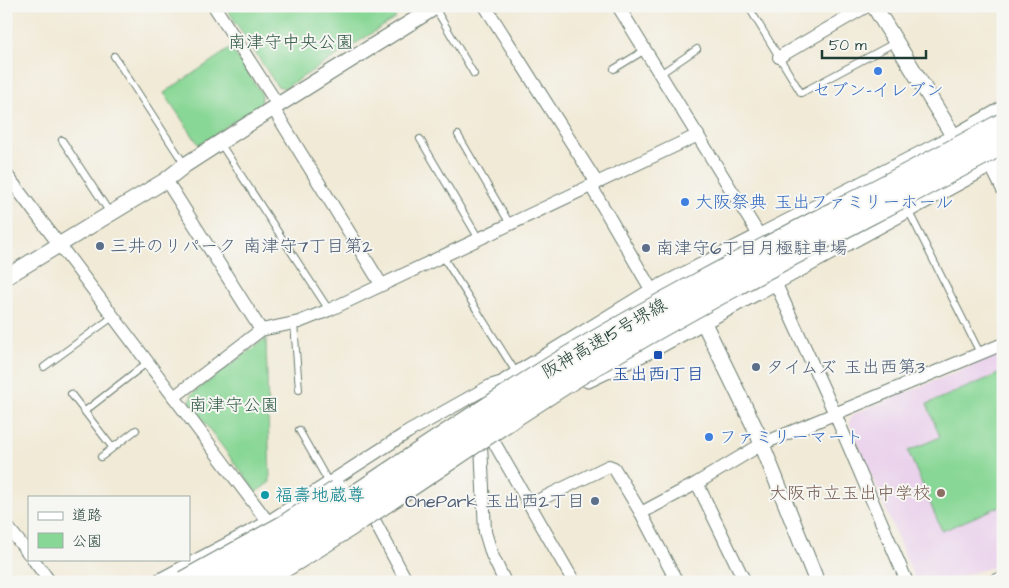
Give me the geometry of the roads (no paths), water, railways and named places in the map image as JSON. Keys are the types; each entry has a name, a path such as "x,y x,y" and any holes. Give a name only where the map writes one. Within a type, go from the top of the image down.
{"highway":[{"name":"阪神高速15号堺線","path":"223,582 310,528 507,396 622,326 1003,124"},
{"name":"阪神高速15号堺線","path":"257,582 316,546 597,363 735,285 1003,143"},
{"path":"184,582 285,526 500,386 622,326"}],"street":[{"path":"214,6 276,106 381,284"},
{"path":"485,6 594,184 652,291"},
{"path":"618,6 759,236"},
{"path":"6,277 166,180 185,165 276,106 436,7"},
{"path":"779,57 877,8 954,137"},
{"path":"155,582 268,522 408,432 490,386 512,378 652,291 954,137 1003,109"},
{"path":"174,398 261,330 294,323 329,310 698,135"},
{"path":"269,582 374,518 486,440 594,376 655,348 702,320 996,161 1003,190"},
{"path":"6,174 60,243 268,522"},
{"path":"166,180 261,330"},
{"path":"682,275 762,444 817,582"},
{"path":"775,282 835,414 907,582"},
{"path":"641,513 697,484 762,444 1003,344"},
{"path":"205,582 274,540 488,401 512,378"},
{"path":"486,440 531,504 574,582"},
{"path":"486,440 485,532 492,555 505,582"},
{"path":"531,504 609,466 614,468 641,513 677,582"},
{"path":"697,484 745,582"},
{"path":"374,518 407,582"},
{"path":"6,525 28,553"},
{"path":"34,560 50,582"},
{"path":"996,582 1003,580"}],"lane":[{"path":"748,6 800,92 896,42"},
{"path":"436,7 474,74"},
{"path":"660,74 697,49"},
{"path":"614,69 645,50"},
{"path":"114,56 185,165"},
{"path":"458,135 510,224"},
{"path":"420,139 478,239"},
{"path":"62,140 110,213"},
{"path":"220,143 329,310"},
{"path":"908,209 980,353"},
{"path":"442,255 512,378"},
{"path":"44,367 114,316"},
{"path":"294,323 299,390"},
{"path":"84,411 148,362"},
{"path":"71,394 112,448"},
{"path":"101,457 136,430"},
{"path":"299,430 329,483"}],"place":[{"name":"セブン-イレブン","path":"878,71"},
{"name":"大阪祭典 玉出ファミリーホール","path":"685,202"},
{"name":"三井のリパーク 南津守7丁目第2","path":"100,246"},
{"name":"南津守6丁目月極駐車場","path":"646,248"},
{"name":"玉出西1丁目","path":"658,355"},
{"name":"タイムズ 玉出西第3","path":"756,367"},
{"name":"ファミリーマート","path":"709,437"},
{"name":"大阪市立玉出中学校","path":"941,493"},
{"name":"福壽地蔵尊","path":"265,495"},
{"name":"OnePark 玉出西2丁目","path":"595,501"}],"park label":[{"name":"南津守中央公園","path":"291,42"},
{"name":"南津守公園","path":"234,405"}]}
